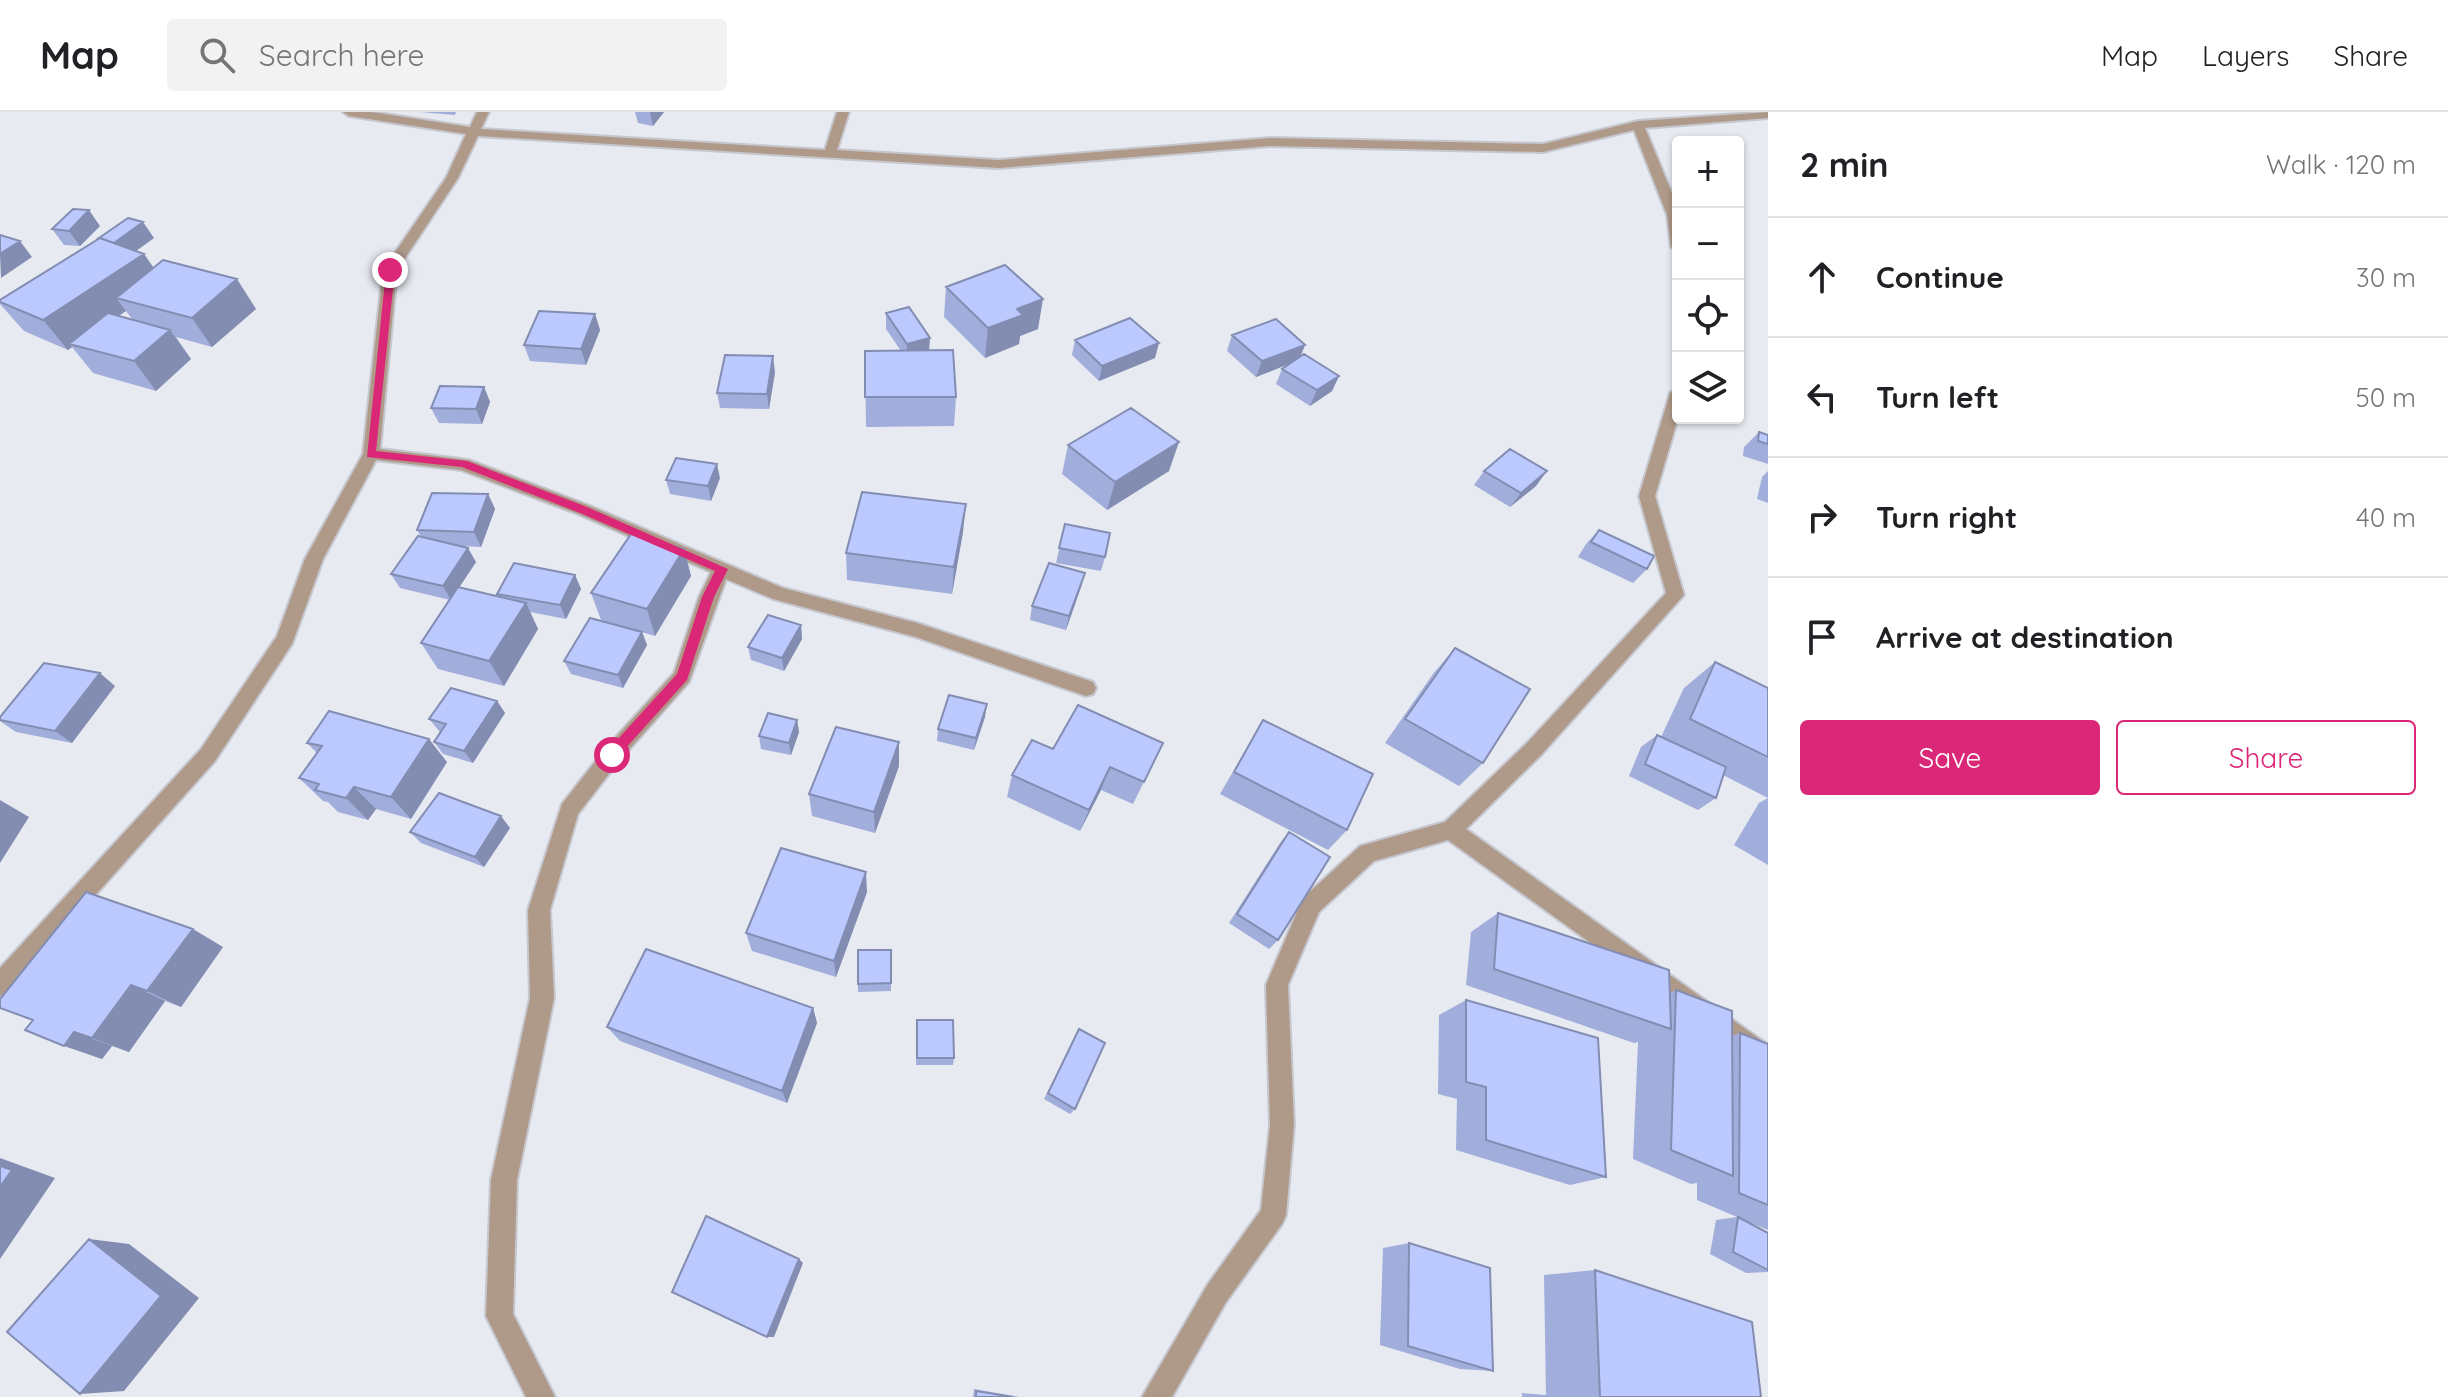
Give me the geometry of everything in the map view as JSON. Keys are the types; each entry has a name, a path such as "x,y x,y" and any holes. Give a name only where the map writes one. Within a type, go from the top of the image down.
{"street":[{"path":"349,112 475,132 999,164 1270,142 1543,148 1638,125 1768,114"},
{"path":"0,985 208,755 285,639 314,559 371,454 390,270 452,178 483,112"},
{"path":"830,152 843,112"},
{"path":"1638,125 1672,210"},
{"path":"1156,1397 1217,1293 1273,1215 1282,1125 1277,985 1311,905 1368,853 1451,830 1534,749 1675,595 1647,496 1672,413"},
{"path":"371,454 463,464 584,510 779,594 917,630 1086,688"},
{"path":"541,1397 499,1316 504,1180 542,998 539,910 569,810 612,755 682,677 708,597 722,569"},
{"path":"1451,830 1768,1059"}],"building":[{"path":"73,209 89,210 69,231 52,229"},
{"path":"128,218 143,222 114,243 100,238 96,240"},
{"path":"0,235 20,241 0,254"},
{"path":"100,238 144,254 43,320 0,302 0,300"},
{"path":"163,260 237,279 192,318 116,298"},
{"path":"1005,265 1043,299 1017,309 1023,315 988,328 946,287"},
{"path":"909,307 930,338 907,344 886,313"},
{"path":"539,311 595,314 581,349 524,345"},
{"path":"108,313 170,330 134,361 69,344"},
{"path":"1130,318 1159,343 1102,366 1075,340"},
{"path":"1276,319 1305,345 1262,361 1232,335"},
{"path":"953,350 956,397 865,397 865,351"},
{"path":"1304,354 1339,376 1317,390 1282,369"},
{"path":"725,355 773,356 767,394 717,393"},
{"path":"440,386 484,387 476,409 431,408"},
{"path":"1131,408 1179,442 1115,482 1068,445"},
{"path":"1759,432 1768,435 1768,444 1758,441"},
{"path":"1510,449 1547,471 1521,493 1484,471"},
{"path":"676,458 717,464 708,486 666,480"},
{"path":"862,492 966,504 954,567 846,553"},
{"path":"432,493 488,494 474,532 417,530"},
{"path":"1065,524 1110,533 1105,557 1059,548"},
{"path":"1599,530 1654,556 1647,569 1591,542"},
{"path":"631,534 684,549 647,609 591,593"},
{"path":"418,536 468,548 443,586 391,574"},
{"path":"514,563 575,575 560,605 497,594"},
{"path":"1049,563 1085,573 1069,616 1032,606"},
{"path":"458,587 526,603 489,661 421,643"},
{"path":"768,615 801,625 782,658 748,647"},
{"path":"590,618 642,632 618,675 564,661"},
{"path":"1455,648 1530,689 1483,763 1405,719"},
{"path":"1715,662 1768,688 1768,757 1690,719"},
{"path":"44,663 100,673 55,731 0,720 0,717"},
{"path":"451,688 497,701 464,751 434,742 446,724 429,719"},
{"path":"949,695 987,704 976,738 938,729"},
{"path":"1078,705 1163,743 1144,782 1110,767 1089,810 1012,775 1032,740 1053,749"},
{"path":"329,711 429,739 391,797 354,787 346,798 315,790 319,784 299,778 322,746 307,743"},
{"path":"768,713 797,720 789,743 759,736"},
{"path":"1263,720 1373,774 1347,830 1234,772"},
{"path":"836,727 899,742 874,812 809,794"},
{"path":"1657,735 1726,767 1716,798 1645,764"},
{"path":"439,793 501,816 475,857 410,832"},
{"path":"1289,832 1330,857 1278,940 1237,914"},
{"path":"781,848 866,872 834,961 746,933"},
{"path":"86,892 193,929 147,991 131,985 92,1038 74,1032 64,1046 25,1030 33,1020 0,1008 0,999"},
{"path":"1498,913 1669,970 1671,1029 1494,969"},
{"path":"646,949 813,1008 782,1091 607,1027"},
{"path":"858,950 891,950 891,983 858,984"},
{"path":"1676,990 1732,1011 1733,1176 1671,1150"},
{"path":"1466,1000 1598,1038 1606,1177 1486,1140 1486,1087 1466,1082"},
{"path":"917,1020 953,1020 954,1058 917,1058"},
{"path":"1079,1029 1105,1043 1075,1109 1048,1093"},
{"path":"1740,1033 1768,1044 1768,1205 1739,1193"},
{"path":"0,1166 12,1170 0,1187"},
{"path":"706,1216 799,1259 767,1337 672,1292"},
{"path":"1738,1217 1768,1233 1768,1270 1733,1252"},
{"path":"89,1239 161,1296 80,1394 7,1332"},
{"path":"1409,1243 1490,1268 1493,1371 1408,1346"},
{"path":"1595,1270 1752,1322 1761,1397 1600,1397"},
{"path":"976,1391 1013,1397 976,1397"}],"route":[{"path":"390,270 371,454 463,464 584,510 722,569 708,597 682,677 612,755"}]}
